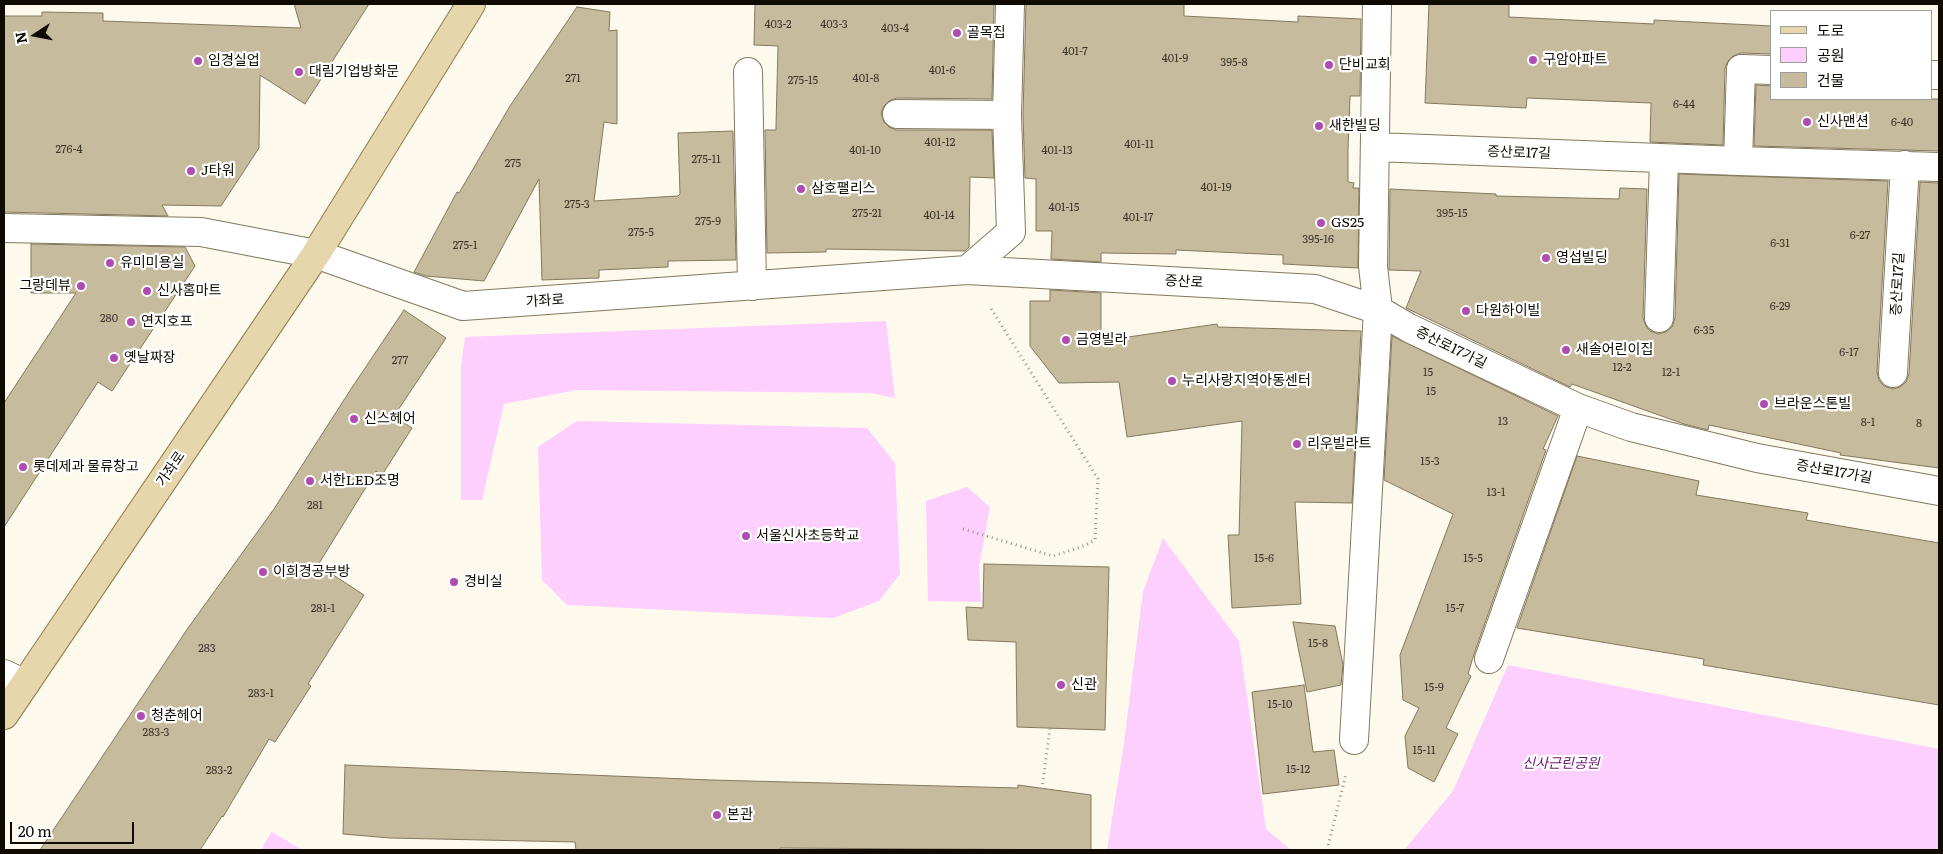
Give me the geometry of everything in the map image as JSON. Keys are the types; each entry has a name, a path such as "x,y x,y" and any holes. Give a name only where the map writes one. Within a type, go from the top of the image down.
{"main road":[{"name":"가좌로","path":"4,715 15,679 316,254 471,4"}],"street":[{"path":"967,270 1010,232 1007,115 1010,4"},
{"path":"1354,740 1378,310 1373,266 1377,4"},
{"path":"1738,161 1741,69 1770,70"},
{"path":"748,72 752,286"},
{"path":"897,114 1007,115"},
{"name":"증산로17길","path":"1375,147 1738,161 1939,166"},
{"path":"1659,318 1664,158"},
{"name":"증산로17길","path":"1893,373 1905,165"},
{"name":"가좌로","path":"4,228 201,232 316,254 463,306 967,270"},
{"name":"증산로","path":"967,270 1315,290 1378,310"},
{"name":"증산로17가길","path":"1378,310 1409,328 1578,408 1631,427 1757,458 1939,491"},
{"path":"1489,659 1578,408"}],"path":[{"path":"963,529 1053,556 1081,547 1095,540 1098,479 967,270"},
{"path":"1042,789 1050,728"},
{"path":"1327,850 1354,740"}],"green space":[{"path":"886,321 895,398 871,393 576,390 504,404 482,500 461,500 461,365 465,337"},
{"path":"577,421 867,428 895,463 900,574 879,601 833,618 567,605 542,580 538,447"},
{"path":"967,487 990,507 979,567 981,602 928,601 926,501"},
{"path":"1163,538 1239,641 1266,829 1291,850 1107,850 1123,750 1143,592"},
{"name":"신사근린공원","path":"1508,665 1939,749 1939,850 1404,850 1453,791"},
{"path":"272,832 302,850 261,850"}],"building":[{"path":"294,4 369,4 305,104 260,75 259,148 221,206 162,205 168,216 4,212 4,16 42,16 42,12 103,13 103,21 301,28"},
{"path":"755,4 994,4 992,99 897,98 889,101 881,113 884,122 896,130 992,130 994,178 970,177 969,247 965,251 826,249 826,252 767,253 765,130 776,130 778,46 754,45"},
{"path":"1026,4 1184,4 1184,16 1298,22 1298,16 1361,19 1360,96 1350,96 1348,149 1348,182 1354,183 1353,188 1359,188 1358,268 1283,264 1283,255 1176,250 1176,254 1101,253 1101,262 1051,259 1052,231 1036,231 1036,179 1025,178 1023,115"},
{"name":"구암아파트","path":"1429,4 1509,4 1509,17 1654,24 1654,20 1770,26 1770,54 1741,53 1733,56 1725,68 1723,145 1650,142 1651,103 1527,98 1526,108 1425,103"},
{"path":"577,7 610,12 609,31 617,30 617,124 604,122 594,201 678,196 680,194 678,133 733,131 736,260 668,261 668,267 599,270 599,278 542,280 539,179 484,281 426,276 414,272 457,192 459,193 510,106"},
{"path":"1756,85 1770,86 1770,100 1939,99 1939,151 1754,146"},
{"path":"1679,174 1888,181 1877,372 1879,380 1884,386 1893,389 1900,387 1906,382 1909,374 1920,182 1939,183 1939,468 1840,455 1841,453 1709,425 1708,430 1684,424 1572,384 1570,387 1406,308 1421,271 1389,270 1390,189 1496,194 1496,196 1619,199 1620,188 1647,189 1643,318 1650,331 1658,334 1666,332 1672,327 1675,318"},
{"path":"31,244 185,247 195,266 112,391 98,382 4,527 4,403 76,293 31,293"},
{"path":"1050,290 1101,293 1101,341 1217,324 1218,327 1361,331 1352,503 1295,502 1301,604 1232,608 1228,535 1239,535 1242,421 1127,437 1119,382 1059,383 1030,346 1030,301 1050,301"},
{"path":"404,310 446,338 394,416 412,428 382,475 376,471 318,565 364,595 308,684 311,686 275,742 269,739 223,817 200,850 40,850 188,628 274,509"},
{"path":"1392,336 1558,416 1543,449 1546,450 1474,654 1468,674 1471,676 1446,728 1458,734 1434,782 1408,768 1405,736 1419,708 1403,700 1400,655 1453,514 1384,480"},
{"path":"1577,456 1699,481 1696,495 1808,513 1806,520 1939,543 1939,705 1703,665 1704,659 1517,628"},
{"name":"신관","path":"984,564 1109,567 1105,730 1017,727 1016,642 968,640 966,607 983,608"},
{"path":"1293,622 1335,626 1343,665 1341,685 1307,692"},
{"path":"1304,685 1313,752 1334,750 1339,785 1263,794 1252,692"},
{"name":"본관","path":"345,765 711,780 1018,788 1018,785 1091,795 1091,850 780,848 780,850 576,850 575,842 390,838 343,834"}],"place":[{"name":"골목집","path":"957,33"},
{"name":"구암아파트","path":"1533,60"},
{"name":"임경실업","path":"198,61"},
{"name":"단비교회","path":"1329,65"},
{"name":"대림기업방화문","path":"299,72"},
{"name":"신사맨션","path":"1807,122"},
{"name":"새한빌딩","path":"1319,126"},
{"name":"J타워","path":"191,171"},
{"name":"삼호팰리스","path":"801,189"},
{"name":"GS25","path":"1321,223"},
{"name":"영섭빌딩","path":"1546,258"},
{"name":"유미미용실","path":"110,263"},
{"name":"그랑데뷰","path":"81,286"},
{"name":"신사홈마트","path":"147,291"},
{"name":"다원하이빌","path":"1466,311"},
{"name":"연지호프","path":"131,322"},
{"name":"금영빌라","path":"1066,340"},
{"name":"새솔어린이집","path":"1566,350"},
{"name":"옛날짜장","path":"114,358"},
{"name":"누리사랑지역아동센터","path":"1172,381"},
{"name":"브라운스톤빌","path":"1764,404"},
{"name":"신스헤어","path":"354,419"},
{"name":"리우빌라트","path":"1297,444"},
{"name":"롯데제과 물류창고","path":"23,467"},
{"name":"서한LED조명","path":"310,481"},
{"name":"서울신사초등학교","path":"746,536"},
{"name":"이희경공부방","path":"263,572"},
{"name":"경비실","path":"454,582"},
{"name":"신관","path":"1061,685"},
{"name":"청춘헤어","path":"141,716"},
{"name":"본관","path":"717,815"}]}
